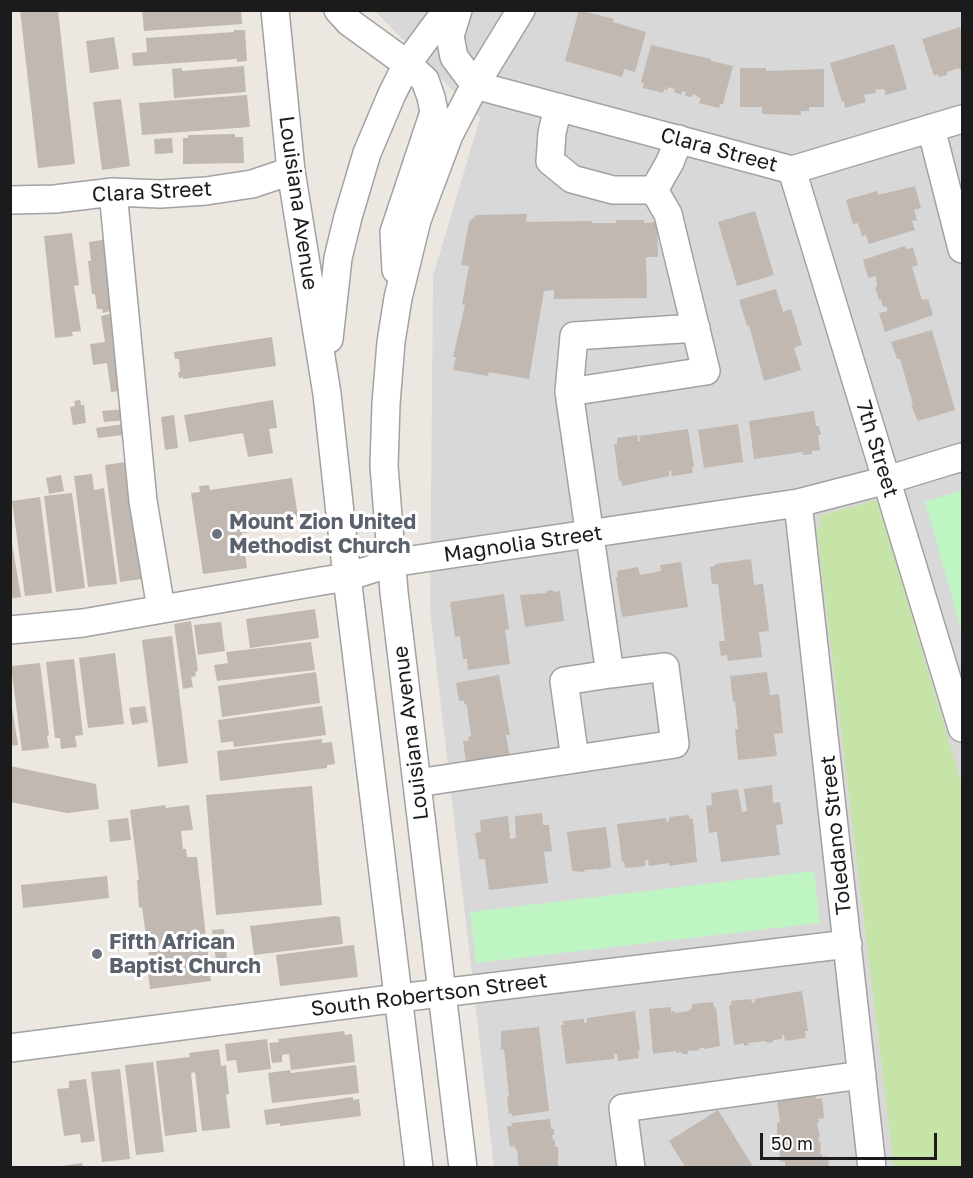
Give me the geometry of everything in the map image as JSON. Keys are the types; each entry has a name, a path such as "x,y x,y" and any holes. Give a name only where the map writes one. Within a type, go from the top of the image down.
{"street":[{"name":"Louisiana Avenue","path":"275,10 291,171 327,394 419,1167"},
{"name":"Louisiana Avenue","path":"338,10 349,22 425,80 431,96 434,112 394,232 398,298"},
{"path":"407,64 447,10"},
{"path":"458,10 450,36 454,57 475,85 521,10"},
{"name":"Louisiana Avenue","path":"327,394 329,324 338,258 367,153 407,64"},
{"name":"Louisiana Avenue","path":"464,1167 391,563 384,466 390,353 398,298 417,220 449,135 475,85"},
{"name":"Clara Street","path":"475,85 792,170 963,119"},
{"path":"558,107 552,133 550,161 572,179 613,190 654,190"},
{"path":"931,128 963,249"},
{"path":"654,190 670,162 679,139"},
{"name":"7th Street","path":"792,170 963,729"},
{"name":"Clara Street","path":"10,200 55,199 113,192 160,194 206,191 252,184 291,171"},
{"path":"569,392 706,371 668,214 654,190"},
{"path":"113,192 143,501 161,609"},
{"path":"609,674 569,392 574,336 696,328"},
{"name":"Magnolia Street","path":"10,630 83,623 347,577 391,563 798,503 963,457"},
{"name":"Toledano Street","path":"798,503 872,1167"},
{"path":"417,783 675,744 665,667 564,681 575,759"},
{"name":"South Robertson Street","path":"10,1048 848,944"},
{"path":"631,1167 623,1108 862,1075"}],"shaded area":[{"path":"375,11 962,11 962,1167 494,1167 430,610 433,276 480,118"}],"green space":[{"path":"962,490 962,632 925,502"},
{"path":"877,500 962,785 962,1167 894,1167 817,531 822,515"},
{"path":"814,871 820,923 476,963 470,912"}],"building":[{"path":"20,10 58,10 75,164 38,168"},
{"path":"142,10 241,10 242,24 144,31"},
{"path":"579,10 614,19 613,22 646,32 635,72 624,69 622,77 565,61"},
{"path":"960,27 962,69 947,72 947,75 939,77 938,74 934,76 922,39"},
{"path":"234,30 245,30 247,61 237,62 237,59 133,66 132,53 147,52 146,38 234,32"},
{"path":"114,37 119,69 90,73 86,41"},
{"path":"894,44 907,89 886,95 884,89 875,90 876,93 864,95 866,102 845,108 830,63"},
{"path":"651,45 733,66 723,104 720,104 719,108 699,103 701,98 698,96 693,94 692,97 685,96 686,92 682,91 681,95 674,92 675,89 668,87 668,90 664,89 663,93 643,88 644,83 641,82"},
{"path":"244,66 246,92 174,98 172,69 182,68 182,71"},
{"path":"740,68 766,68 766,71 824,69 824,107 809,107 809,111 801,111 801,115 762,114 762,107 740,107"},
{"path":"247,95 250,127 142,135 139,103"},
{"path":"121,99 130,166 102,170 93,102"},
{"path":"235,134 235,137 243,137 244,163 183,164 183,138 188,138 188,135"},
{"path":"172,138 173,153 155,154 154,139"},
{"path":"915,186 921,208 914,210 917,220 912,221 915,230 869,244 866,235 862,236 858,223 853,224 846,200 877,191 878,195"},
{"path":"755,211 774,275 737,286 718,222"},
{"path":"527,214 526,222 616,223 616,220 644,220 644,223 657,222 658,257 646,257 647,298 554,299 554,290 544,291 529,379 489,372 488,376 453,370 456,357 453,357 465,305 462,304 469,266 461,265 469,222 476,215"},
{"path":"72,233 79,285 74,286 81,331 72,332 73,336 55,338 44,236"},
{"path":"108,239 127,390 111,392 107,363 93,365 90,344 105,342 101,316 110,314 110,311 103,313 102,309 97,309 95,294 92,294 88,261 91,261 89,242"},
{"path":"905,246 906,249 913,248 918,265 912,267 922,300 928,299 933,315 885,332 879,313 888,311 886,306 883,307 881,299 879,300 875,287 877,287 876,276 868,278 863,260"},
{"path":"776,289 783,312 791,309 802,345 794,348 801,370 764,381 749,325 747,326 739,300"},
{"path":"932,330 955,410 918,421 911,405 913,404 900,359 897,359 891,342"},
{"path":"272,337 276,366 179,378 179,359 175,359 174,352"},
{"path":"80,400 81,405 84,405 86,423 73,425 70,407 75,406 74,401"},
{"path":"273,400 277,428 269,429 273,453 248,457 243,433 189,442 184,415"},
{"path":"126,409 128,420 104,422 102,411"},
{"path":"814,411 816,426 819,426 821,435 818,435 820,450 812,451 812,454 803,455 803,452 754,459 749,421"},
{"path":"174,415 178,448 165,450 161,417"},
{"path":"130,423 131,434 98,438 96,428"},
{"path":"738,424 743,462 704,468 698,430"},
{"path":"688,429 693,473 672,476 671,470 669,476 622,486 621,480 619,481 614,444 617,444 617,438 637,435 640,441 639,436"},
{"path":"132,461 149,578 120,582 105,465"},
{"path":"92,474 94,490 104,488 117,584 88,587 74,476"},
{"path":"61,475 64,491 49,494 46,478"},
{"path":"292,478 298,517 246,525 247,533 242,533 247,568 203,574 191,493 200,492 199,486 209,485 210,490"},
{"path":"72,493 85,588 56,592 44,496"},
{"path":"40,497 52,593 25,596 12,501"},
{"path":"10,531 21,597 10,599"},
{"path":"751,559 754,585 763,584 769,631 759,632 762,657 728,661 727,655 721,656 719,641 725,641 718,584 712,584 710,567 715,564"},
{"path":"681,562 688,607 622,617 617,571 638,567 640,575 661,571 660,565"},
{"path":"553,590 553,592 560,591 564,621 525,627 520,595 547,593 546,591"},
{"path":"504,594 509,629 505,630 510,664 468,670 467,659 463,659 460,636 455,637 450,602"},
{"path":"315,609 319,638 250,648 246,619"},
{"path":"191,621 198,671 195,672 196,676 191,677 193,687 183,689 174,624"},
{"path":"221,622 225,651 198,655 194,625"},
{"path":"172,636 188,763 158,767 142,640"},
{"path":"311,642 315,670 217,681 214,665 228,663 226,652"},
{"path":"115,653 124,724 88,728 79,658"},
{"path":"74,659 83,735 75,736 77,747 61,749 60,738 55,738 46,662"},
{"path":"40,663 49,748 22,751 11,666"},
{"path":"316,672 320,703 222,717 218,686"},
{"path":"767,672 770,695 779,694 783,733 774,734 777,756 738,760 735,729 738,729 730,676"},
{"path":"499,675 510,735 506,735 510,758 466,762 463,741 469,741 468,737 471,736 467,705 464,701 459,701 456,683"},
{"path":"10,695 18,745 10,746"},
{"path":"145,706 148,722 132,725 129,708"},
{"path":"322,706 326,735 234,747 233,741 221,743 218,720"},
{"path":"322,739 322,743 332,742 335,764 327,765 327,768 220,781 217,751"},
{"path":"10,766 96,784 99,809 67,813 10,802"},
{"path":"772,785 773,803 780,802 783,824 776,825 780,855 721,862 717,832 709,833 706,806 712,805 711,793 738,789 742,812 747,811 744,789"},
{"path":"312,786 322,905 216,915 206,795"},
{"path":"165,805 166,808 189,805 193,830 181,831 183,849 186,849 187,857 197,857 211,981 150,989 148,972 151,973 142,907 139,908 137,880 139,880 130,810"},
{"path":"542,813 543,825 549,825 552,851 544,852 548,883 489,890 485,859 479,859 475,833 481,832 480,820 508,816 510,839 516,838 515,816"},
{"path":"689,815 690,819 693,819 697,862 649,866 648,860 645,861 645,866 625,868 622,862 617,824 666,818 669,822 669,817"},
{"path":"128,818 131,840 110,842 108,820"},
{"path":"606,827 611,867 584,870 585,872 572,871 567,832"},
{"path":"107,876 109,898 23,908 21,885"},
{"path":"340,917 343,944 254,955 250,926"},
{"path":"224,929 227,959 216,960 212,930"},
{"path":"354,945 358,977 280,986 276,955"},
{"path":"802,991 808,1031 805,1031 806,1038 785,1041 782,1035 782,1039 773,1040 773,1042 734,1045 729,1006 731,1001 751,999 752,1003 755,1002 754,999"},
{"path":"713,1002 716,1007 720,1046 699,1048 700,1050 688,1051 688,1054 676,1053 676,1051 653,1054 649,1009 671,1007 671,1012 675,1011 675,1013 689,1011 692,1009 692,1004"},
{"path":"635,1011 639,1058 618,1061 617,1054 614,1054 614,1059 566,1064 561,1025 564,1025 563,1021 584,1019 584,1023 587,1022 587,1018"},
{"path":"539,1027 549,1111 512,1116 512,1113 509,1114 504,1049 501,1050 501,1031"},
{"path":"344,1031 345,1035 352,1034 355,1062 291,1070 289,1054 282,1055 282,1062 272,1063 269,1043 279,1042 278,1039"},
{"path":"267,1039 271,1069 238,1073 236,1060 227,1061 225,1044"},
{"path":"219,1049 221,1066 226,1065 229,1094 226,1095 230,1128 202,1131 195,1072 191,1073 197,1132 165,1136 156,1061 190,1057 189,1053"},
{"path":"153,1062 164,1152 136,1155 125,1065"},
{"path":"356,1065 359,1093 272,1103 268,1073 290,1070 291,1073"},
{"path":"120,1069 130,1159 102,1162 91,1072"},
{"path":"86,1079 95,1141 81,1143 80,1134 64,1136 57,1089 69,1088 69,1081"},
{"path":"816,1096 816,1099 822,1098 824,1118 818,1119 819,1123 817,1123 819,1142 821,1142 820,1154 823,1157 828,1156 829,1168 785,1168 785,1162 780,1161 777,1123 780,1122 777,1101"},
{"path":"353,1097 353,1100 359,1099 361,1116 280,1126 280,1123 266,1125 264,1110"},
{"path":"718,1110 754,1168 686,1168 669,1141"},
{"path":"550,1119 551,1129 554,1129 553,1141 555,1140 555,1147 558,1147 558,1168 519,1168 517,1149 515,1146 510,1147 507,1126 512,1126 511,1123"},
{"path":"82,1163 83,1168 62,1168 62,1166"}],"place":[{"name":"Mount Zion United Methodist Church","path":"217,534"},
{"name":"Fifth African Baptist Church","path":"97,954"}]}
